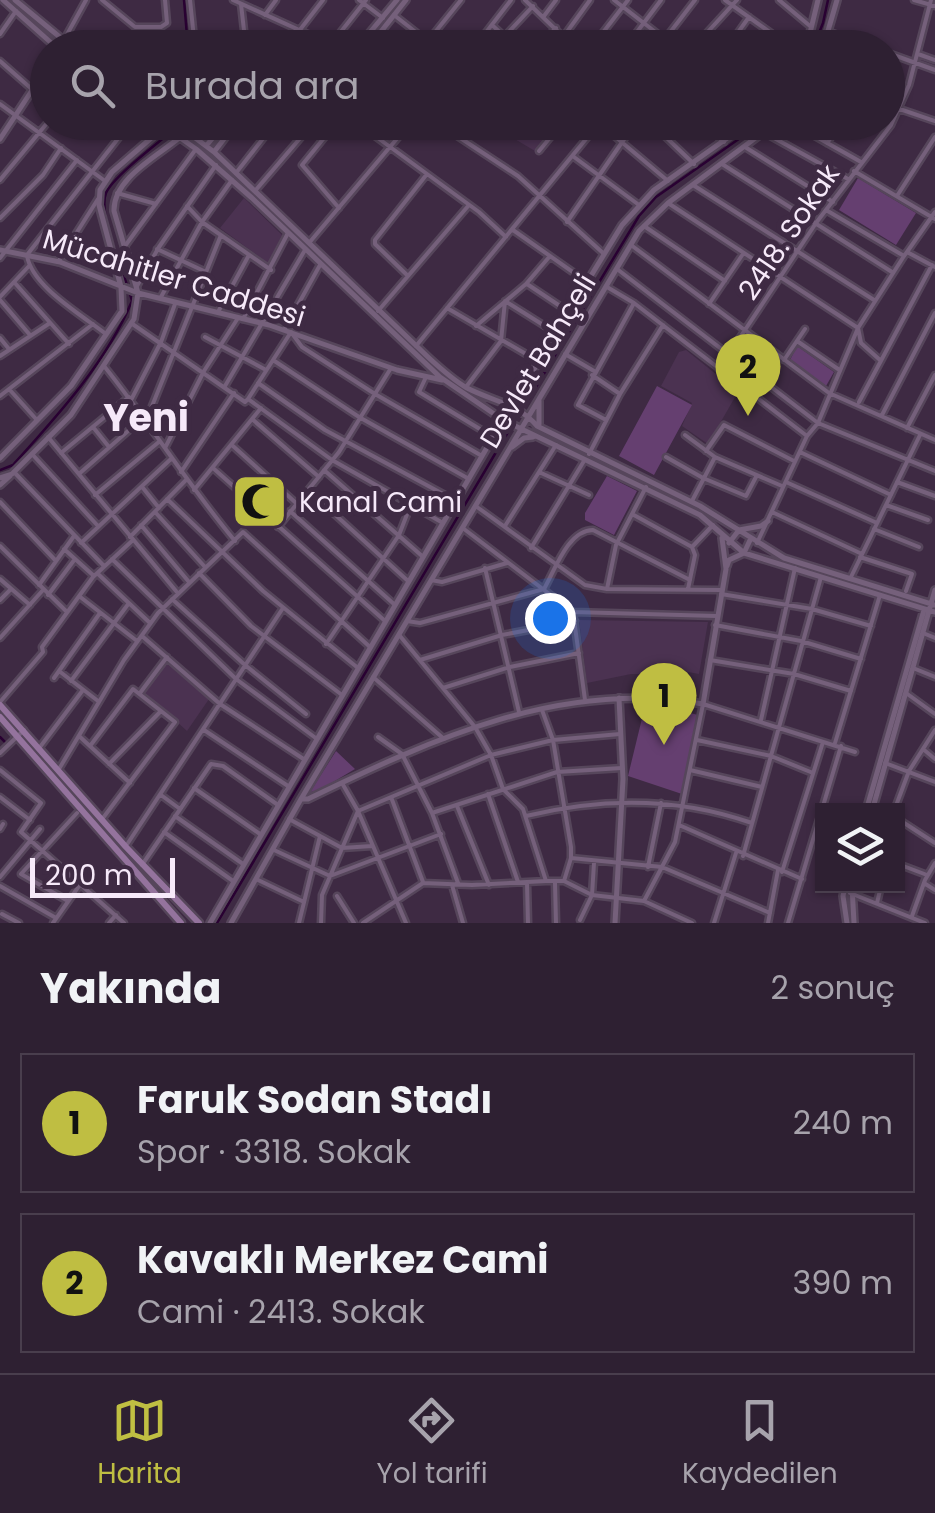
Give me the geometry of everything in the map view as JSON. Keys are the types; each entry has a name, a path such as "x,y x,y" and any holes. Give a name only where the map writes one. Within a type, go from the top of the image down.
{"main road":[{"path":"0,704 142,865 200,923"},
{"path":"0,717 181,923"}],"street":[{"path":"2,0 37,30"},
{"path":"14,0 52,30"},
{"path":"70,30 86,0"},
{"path":"102,0 135,28 166,23 165,0"},
{"path":"190,0 192,30"},
{"path":"234,0 299,30 322,0"},
{"path":"244,5 253,0"},
{"path":"264,15 276,0"},
{"path":"373,30 397,0"},
{"path":"384,30 406,0"},
{"path":"437,30 461,0"},
{"path":"488,30 511,0"},
{"path":"525,0 556,28"},
{"path":"544,16 556,0"},
{"path":"568,30 590,0"},
{"path":"614,0 653,30"},
{"path":"605,30 628,0"},
{"path":"638,30 661,0"},
{"path":"672,30 695,0"},
{"path":"724,0 767,30"},
{"path":"709,30 737,0"},
{"path":"779,0 811,28 818,0"},
{"path":"830,30 837,0"},
{"path":"914,0 932,4"},
{"path":"341,30 363,1 383,18"},
{"name":"2418. Sokak","path":"905,90 932,4"},
{"path":"244,5 245,30"},
{"path":"510,30 533,6"},
{"path":"0,34 16,11"},
{"path":"394,15 414,30"},
{"path":"740,30 749,17"},
{"path":"492,25 497,30"},
{"path":"918,54 935,60"},
{"path":"905,59 935,70"},
{"path":"0,61 30,87"},
{"path":"0,139 30,96"},
{"path":"0,104 30,128"},
{"path":"905,110 935,121"},
{"path":"896,196 935,137"},
{"path":"0,180 32,140"},
{"path":"49,140 106,182"},
{"path":"106,334 38,280 29,266 28,255 117,140"},
{"path":"58,262 112,172 147,140"},
{"path":"0,482 71,414 131,324 138,304 137,290 114,210 117,193 122,184 174,140"},
{"path":"182,140 255,191 378,311 466,387 512,405 544,430 692,502 784,558 931,608"},
{"path":"198,140 214,152 320,265 446,381 503,420 646,487 716,528 744,553 931,608"},
{"path":"206,146 211,140"},
{"path":"214,152 223,140"},
{"path":"161,297 202,222 262,140"},
{"path":"255,191 299,140"},
{"path":"323,140 302,166 339,208"},
{"path":"378,140 469,205 506,237"},
{"path":"309,242 396,140"},
{"path":"464,140 518,176 603,253"},
{"path":"539,151 548,140"},
{"path":"416,346 586,140"},
{"path":"669,140 694,164"},
{"name":"Devlet Bahçeli","path":"210,923 603,253 639,205 727,140"},
{"name":"Devlet Bahçeli","path":"231,923 301,798 630,245 668,203 755,140"},
{"path":"778,140 848,179"},
{"path":"822,140 861,162"},
{"name":"2418. Sokak","path":"719,369 816,223 879,140"},
{"path":"567,222 622,141 668,181"},
{"path":"745,147 833,202"},
{"path":"0,218 43,175 62,148"},
{"path":"125,246 196,150"},
{"path":"573,156 639,205"},
{"path":"0,258 77,160"},
{"path":"722,164 892,272"},
{"path":"137,290 157,250 216,166"},
{"path":"644,900 679,826 726,569 730,560 744,553 768,521 818,423 858,328 892,272 934,216 854,172"},
{"path":"407,275 375,240 427,174"},
{"path":"693,185 874,300"},
{"path":"117,193 156,204"},
{"path":"0,458 72,386 122,311 120,286 98,199"},
{"path":"668,203 858,328 861,344 880,360"},
{"path":"378,311 469,205"},
{"path":"188,206 202,222 270,270"},
{"path":"826,210 933,266 858,404"},
{"path":"644,226 726,281"},
{"path":"513,229 587,282"},
{"path":"165,448 204,371 270,270 288,233"},
{"path":"78,474 145,419 221,235"},
{"path":"630,245 829,392 935,440"},
{"name":"Mücahitler Caddesi","path":"4,250 58,262 120,286 263,324 392,368 446,381"},
{"path":"157,250 206,272"},
{"path":"225,386 305,250"},
{"path":"709,305 743,254"},
{"path":"217,313 250,255"},
{"path":"476,326 526,284 550,256"},
{"path":"131,324 246,402 320,265"},
{"path":"29,266 0,299 30,336"},
{"path":"616,268 818,423 935,471"},
{"path":"14,282 69,344"},
{"path":"526,284 569,312"},
{"path":"606,286 808,436"},
{"path":"61,453 130,398 161,342 176,301"},
{"path":"504,302 556,333"},
{"path":"466,387 502,340 504,302"},
{"path":"606,420 578,405 634,304"},
{"path":"446,308 538,362"},
{"path":"882,416 935,313"},
{"path":"0,356 50,322"},
{"path":"0,396 93,324"},
{"path":"589,454 662,326"},
{"path":"784,360 805,328"},
{"path":"287,331 302,347 374,394 482,456"},
{"path":"206,337 266,370"},
{"path":"0,338 10,349"},
{"path":"797,341 840,370"},
{"path":"566,354 620,394"},
{"path":"272,360 360,418 468,479"},
{"path":"104,366 193,491 234,541"},
{"path":"278,528 332,460 392,368"},
{"path":"908,428 935,375"},
{"path":"426,376 420,392 493,437"},
{"path":"258,383 346,440 456,501"},
{"path":"10,389 38,422"},
{"path":"181,472 234,393"},
{"path":"540,396 537,414 544,430"},
{"path":"248,399 332,460 443,523"},
{"path":"193,491 261,408"},
{"path":"252,419 319,477"},
{"path":"706,451 724,424 796,462"},
{"path":"92,428 109,447"},
{"path":"685,434 706,451 756,476 785,484 919,547"},
{"path":"850,579 921,434"},
{"path":"506,453 524,438 537,436"},
{"path":"48,437 178,593"},
{"path":"95,495 160,440"},
{"path":"232,445 296,503"},
{"path":"504,527 556,446"},
{"path":"800,452 891,494"},
{"path":"32,454 98,526"},
{"path":"692,502 715,456"},
{"path":"81,543 172,458"},
{"path":"666,458 746,496 756,476"},
{"path":"531,548 584,461"},
{"path":"212,468 385,621"},
{"path":"324,470 423,557"},
{"path":"539,472 589,495"},
{"path":"13,473 104,566"},
{"path":"0,704 43,652 42,646 95,575 186,480"},
{"path":"898,482 935,496"},
{"path":"141,486 205,568"},
{"path":"607,589 616,545 646,487"},
{"path":"308,490 408,582"},
{"path":"167,499 283,608 358,668"},
{"path":"0,502 56,561"},
{"path":"326,644 399,536 410,504"},
{"path":"886,505 928,520"},
{"path":"476,506 585,585 721,592 812,609 871,626"},
{"path":"290,512 395,605"},
{"path":"772,512 861,555 912,574 906,591"},
{"path":"632,514 692,547 695,554 688,589"},
{"path":"725,549 739,530 768,521"},
{"path":"142,525 189,582"},
{"path":"462,528 573,612 716,616"},
{"path":"692,547 716,528"},
{"path":"716,528 725,549 726,569"},
{"path":"544,590 573,539 584,530 593,530 690,580"},
{"path":"59,768 150,623 243,532 370,648"},
{"path":"0,638 30,605 74,536"},
{"path":"0,546 67,612"},
{"path":"64,550 150,623"},
{"path":"48,595 75,559"},
{"path":"112,559 236,679 317,739"},
{"path":"431,580 442,582 507,563"},
{"path":"485,568 519,712"},
{"path":"762,720 794,568"},
{"path":"199,573 264,636 342,695"},
{"path":"743,856 822,576"},
{"path":"0,580 30,605"},
{"path":"0,600 10,588"},
{"path":"407,621 420,624 544,590"},
{"path":"872,803 935,590"},
{"path":"788,923 880,594"},
{"path":"79,596 137,642"},
{"path":"172,599 306,714"},
{"path":"72,681 129,603"},
{"path":"126,847 283,608"},
{"path":"872,803 931,608"},
{"path":"573,612 585,700"},
{"path":"54,678 100,613"},
{"path":"420,660 502,635 575,620"},
{"path":"715,624 802,641 861,659"},
{"path":"923,633 935,638"},
{"path":"399,635 475,727 503,788 525,816 546,881"},
{"path":"141,636 220,704 305,760"},
{"path":"443,688 510,667 579,654"},
{"path":"140,692 167,657"},
{"path":"710,660 794,674 851,691"},
{"path":"913,668 935,676"},
{"path":"59,671 98,702"},
{"path":"373,677 444,738"},
{"path":"90,746 134,689 176,722 102,819"},
{"path":"40,747 83,690"},
{"path":"906,692 935,714"},
{"path":"301,798 308,799 402,754 475,727 519,712 585,700 646,697 703,704 856,752"},
{"path":"616,923 622,802 619,698"},
{"path":"542,709 553,740 571,858 564,881"},
{"path":"110,764 161,711"},
{"path":"0,753 24,730"},
{"path":"204,730 289,787"},
{"path":"897,803 908,772 935,730"},
{"path":"320,923 322,895 358,812 491,755 553,740 621,734"},
{"path":"79,736 130,783"},
{"path":"378,738 402,754 432,813 463,923"},
{"path":"697,740 771,756 812,773"},
{"path":"768,923 780,871 823,742"},
{"path":"923,749 935,759"},
{"path":"885,762 935,782"},
{"path":"142,865 211,764 217,764 278,805"},
{"path":"432,813 557,772 622,768"},
{"path":"0,770 41,804 21,832 124,923"},
{"path":"690,770 762,788"},
{"path":"342,783 406,923"},
{"path":"194,788 260,834"},
{"path":"488,794 518,882"},
{"path":"161,795 180,809"},
{"path":"0,797 30,820"},
{"path":"391,798 423,883"},
{"path":"525,816 562,807 661,803 682,804 752,822"},
{"path":"648,867 661,803"},
{"path":"456,805 489,885"},
{"path":"68,901 21,874 77,813"},
{"path":"175,816 243,864"},
{"path":"289,820 342,848 374,846"},
{"path":"905,824 935,843"},
{"path":"679,826 802,879"},
{"path":"0,877 40,829"},
{"path":"164,832 233,881"},
{"path":"272,849 330,876 441,834"},
{"path":"299,923 320,836"},
{"path":"714,923 736,852"},
{"path":"571,858 662,868 770,913"},
{"path":"580,920 592,895 594,862"},
{"path":"912,916 935,863"},
{"path":"905,867 927,876"},
{"path":"256,880 304,902"},
{"path":"363,923 423,883 489,885 546,881 564,881 592,895 644,900 692,923"},
{"path":"555,881 556,923"},
{"path":"528,882 528,923"},
{"path":"924,882 935,890"},
{"path":"0,886 54,921 80,885"},
{"path":"849,893 851,923"},
{"path":"858,893 925,923"},
{"path":"877,903 879,893"},
{"path":"337,896 354,923"},
{"path":"2,914 19,923"},
{"path":"109,923 116,915"},
{"path":"668,923 671,915"}],"shaded area":[{"path":"517,140 544,140 535,151"},
{"path":"858,178 916,213 896,245 839,210"},
{"path":"244,198 282,235 268,263 220,228"},
{"path":"797,346 834,372 826,386 790,360"},
{"path":"686,350 738,392 708,444 682,426 692,403 661,386 679,352"},
{"path":"657,386 692,405 654,475 619,456"},
{"path":"607,476 637,491 614,535 585,520 585,513"},
{"path":"579,620 708,622 699,674 666,668 664,674 631,674 587,683"},
{"path":"166,663 209,699 187,731 144,692"},
{"path":"646,702 698,715 682,794 628,776"},
{"path":"336,751 355,769 310,792"}],"waterway":[{"path":"184,0 186,30"},
{"path":"820,30 828,0"},
{"path":"0,470 13,465 64,407 121,324 132,301 105,216 106,193 161,140"},
{"path":"525,405 639,216 656,197 737,140"},
{"path":"217,923 508,432"},
{"path":"0,737 5,742"}],"place":[{"name":"Kavaklı Merkez Cami","path":"748,416"},
{"name":"Kanal Cami","path":"260,502"},
{"name":"Faruk Sodan Stadı","path":"664,745"}],"district":[{"name":"Yeni","path":"146,417"}]}
